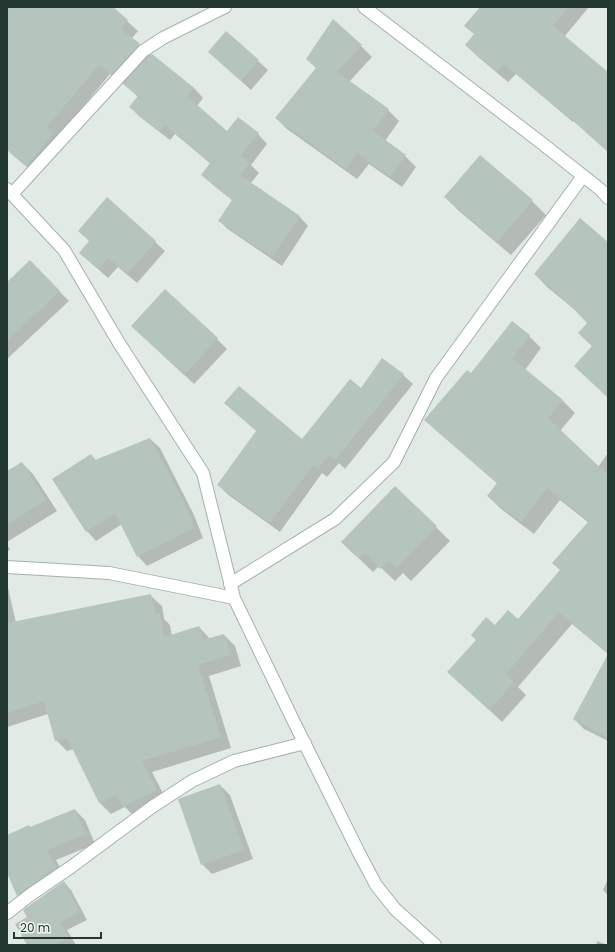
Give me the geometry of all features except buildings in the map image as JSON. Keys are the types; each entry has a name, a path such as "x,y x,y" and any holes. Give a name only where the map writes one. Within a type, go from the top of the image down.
{"street":[{"path":"225,7 163,38 143,51 10,192 64,250 119,343 203,473 234,598 359,853 376,885 395,909 435,945"},
{"path":"364,7 532,136 583,176 608,198"},
{"path":"230,584 335,519 394,462 436,378 583,176"},
{"path":"7,567 109,572 234,598"},
{"path":"7,914 30,895 71,867 152,807 192,781 234,761 305,743"}]}
